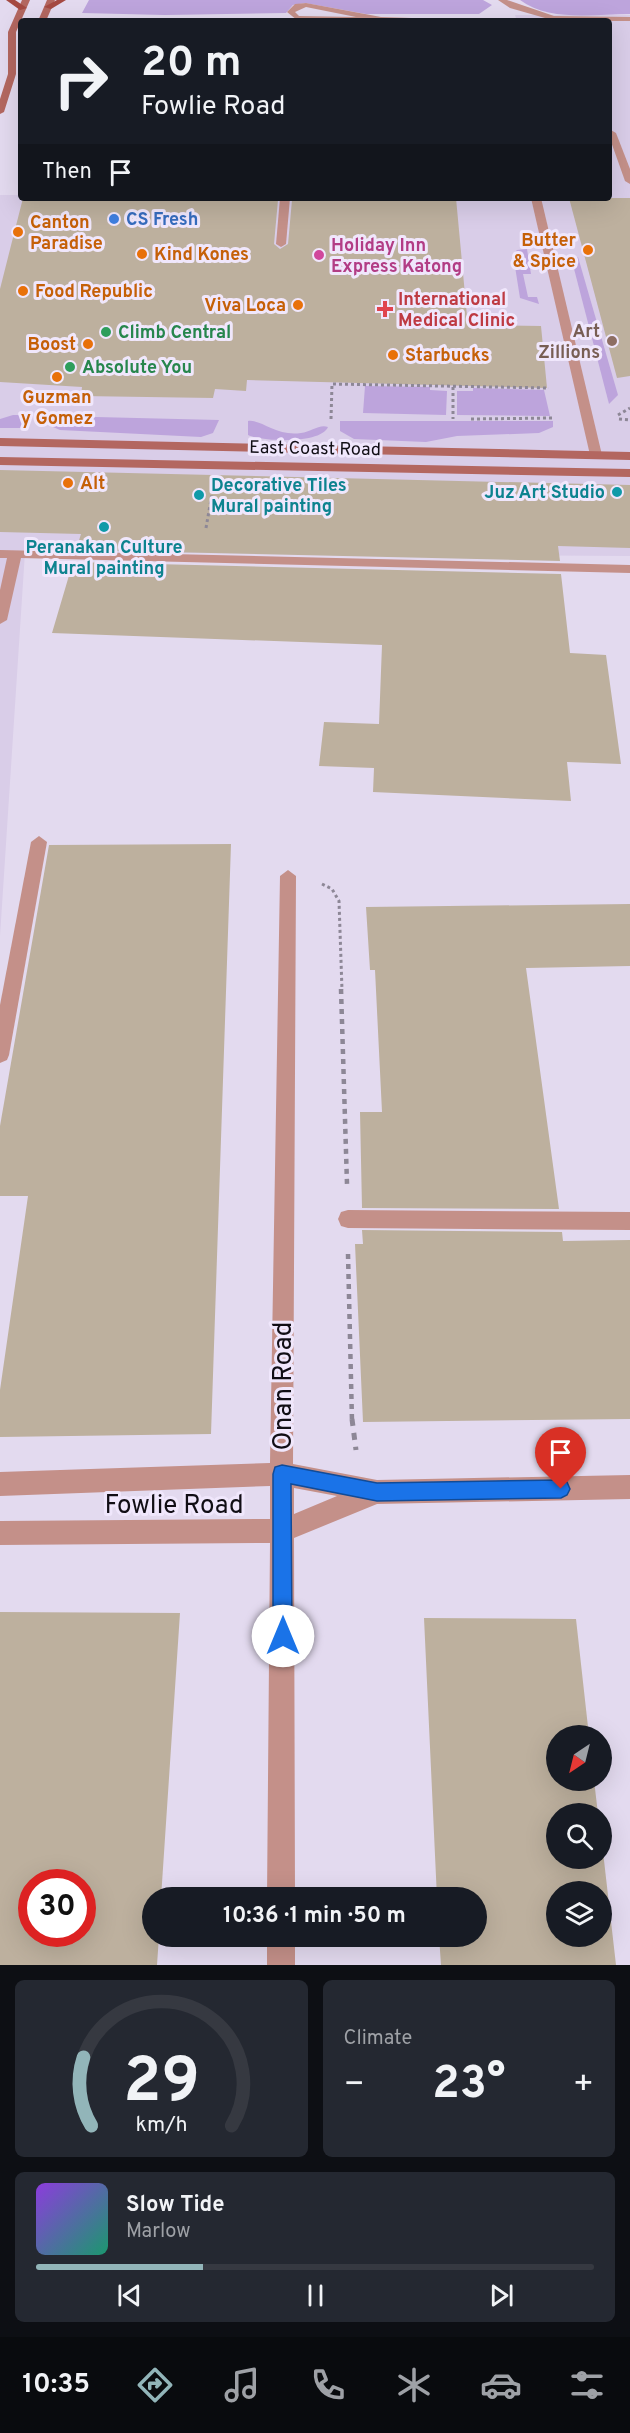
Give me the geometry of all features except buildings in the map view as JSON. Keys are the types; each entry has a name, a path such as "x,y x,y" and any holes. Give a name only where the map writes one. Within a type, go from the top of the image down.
{"main road":[{"path":"10,0 25,4 18,18"},
{"path":"43,18 50,3 62,0"},
{"path":"0,112 12,68 12,32 18,19"},
{"path":"12,68 18,60"},
{"name":"East Coast Road","path":"0,442 630,456"},
{"name":"East Coast Road","path":"0,461 630,472"}],"street":[{"path":"502,0 513,6 555,18"},
{"path":"297,18 292,14 293,9 306,4 375,18"},
{"path":"491,18 506,12 513,6"},
{"path":"612,19 630,19"},
{"path":"612,133 630,182"},
{"path":"281,244 285,201"},
{"path":"537,201 596,455"},
{"path":"0,554 630,569"},
{"path":"0,620 15,554"},
{"path":"0,1055 39,842"},
{"name":"Onan Road","path":"282,1887 282,1474 288,878"},
{"path":"348,1219 630,1221"},
{"name":"Fowlie Road","path":"0,1484 282,1474 377,1492 630,1487"},
{"name":"Fowlie Road","path":"0,1533 282,1531 377,1492"},
{"path":"281,1947 281,1965"}],"path":[{"path":"331,419 332,384 580,389"},
{"path":"453,387 453,419"},
{"path":"201,559 217,464"},
{"path":"288,878 319,882 332,889 339,901 348,1219 350,1407 357,1454"}],"shaded area":[{"path":"89,0 483,0 492,5 479,14 366,14 305,3 293,5 286,13 165,15 82,13"},
{"path":"520,0 630,0 630,14 558,14 532,7"},
{"path":"515,15 630,15 630,556 25,552 0,936 0,195 18,195 18,201 612,201 612,18 516,18"},
{"path":"527,249 531,274 523,274 528,297 537,297 539,304 520,298 513,254 517,250"},
{"path":"578,257 618,395 609,404 572,261"},
{"path":"365,386 430,387 430,390 447,391 446,415 363,413"},
{"path":"473,388 544,390 550,416 457,415 457,391 473,391"},
{"path":"13,415 33,415 28,428 0,428 0,419"},
{"path":"55,416 219,420 213,433 201,437 60,430 53,427"},
{"path":"248,421 292,434 328,427 323,433 304,439 278,440 248,435"},
{"path":"340,421 553,421 553,427 539,433 457,436 426,442 354,439 340,431"}],"place":[{"name":"CS Fresh","path":"114,219"},
{"name":"Canton Paradise","path":"18,232"},
{"name":"Butter & Spice","path":"588,250"},
{"name":"Kind Kones","path":"142,254"},
{"name":"Holiday Inn Express Katong","path":"319,255"},
{"name":"Food Republic","path":"23,291"},
{"name":"Viva Loca","path":"298,305"},
{"name":"International Medical Clinic","path":"385,309"},
{"name":"Climb Central","path":"106,332"},
{"name":"Art Zillions","path":"612,341"},
{"name":"Boost","path":"88,344"},
{"name":"Starbucks","path":"393,355"},
{"name":"Absolute You","path":"70,367"},
{"name":"Guzman y Gomez","path":"57,377"},
{"name":"Alt","path":"68,483"},
{"name":"Juz Art Studio","path":"617,492"},
{"name":"Decorative Tiles Mural painting","path":"199,495"},
{"name":"Peranakan Culture Mural painting","path":"104,527"}],"route":[{"path":"283,1636 282,1474 377,1492 561,1489"}]}
